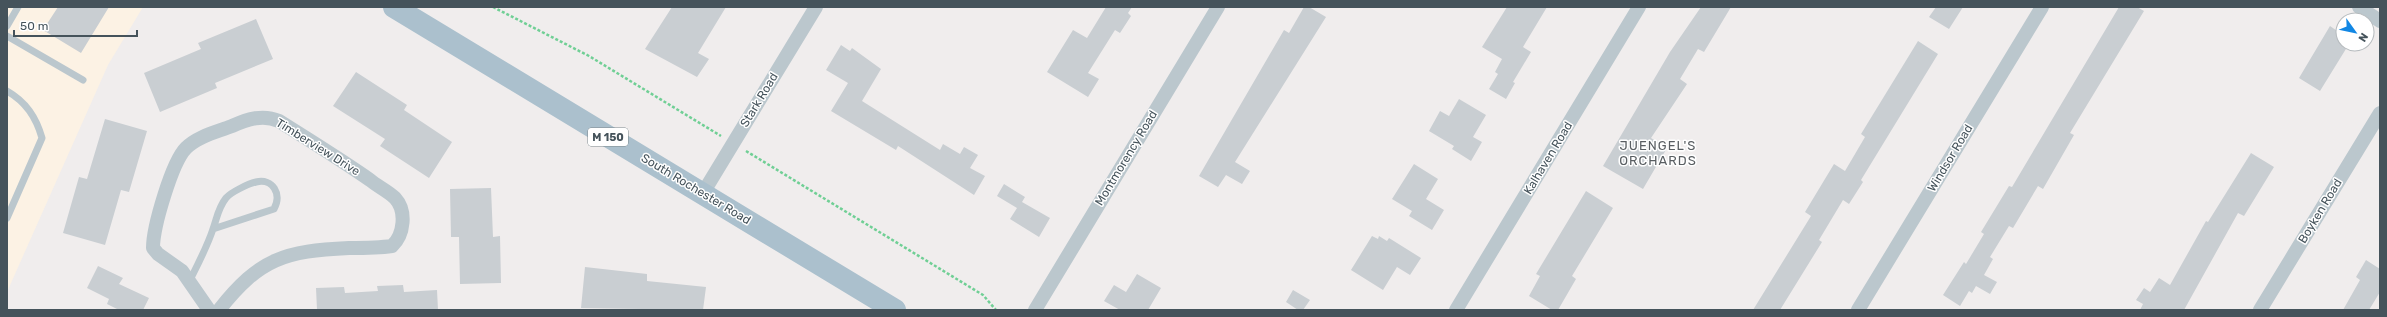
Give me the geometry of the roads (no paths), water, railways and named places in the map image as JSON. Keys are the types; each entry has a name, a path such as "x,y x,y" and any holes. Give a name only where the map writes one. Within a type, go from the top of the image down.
{"main road":[{"name":"South Rochester Road","path":"394,7 895,310"}],"street":[{"name":"Stark Road","path":"703,193 816,7"},
{"name":"Montmorency Road","path":"1035,310 1218,7"},
{"name":"Kalhaven Road","path":"1456,310 1639,7"},
{"name":"Windsor Road","path":"1858,310 2042,7"},
{"path":"2358,7 2380,21"},
{"name":"Boyken Road","path":"2260,310 2380,113"},
{"name":"Timberview Drive","path":"209,310 190,280 182,271 158,254 153,248 156,225 179,157 186,148 200,138 241,122 260,117 279,121 395,198 400,206 401,231 398,240 392,246 314,250 282,257 255,271 241,284 219,310"}],"lane":[{"path":"7,26 18,7"},
{"path":"7,36 83,80"},
{"path":"7,218 42,138 33,115 19,98 8,94"},
{"path":"190,280 213,230 219,208 227,197 256,182 268,183 277,191 279,200 274,209 213,230"}],"district":[{"name":"JUENGEL'S ORCHARDS","path":"1658,152"}]}
